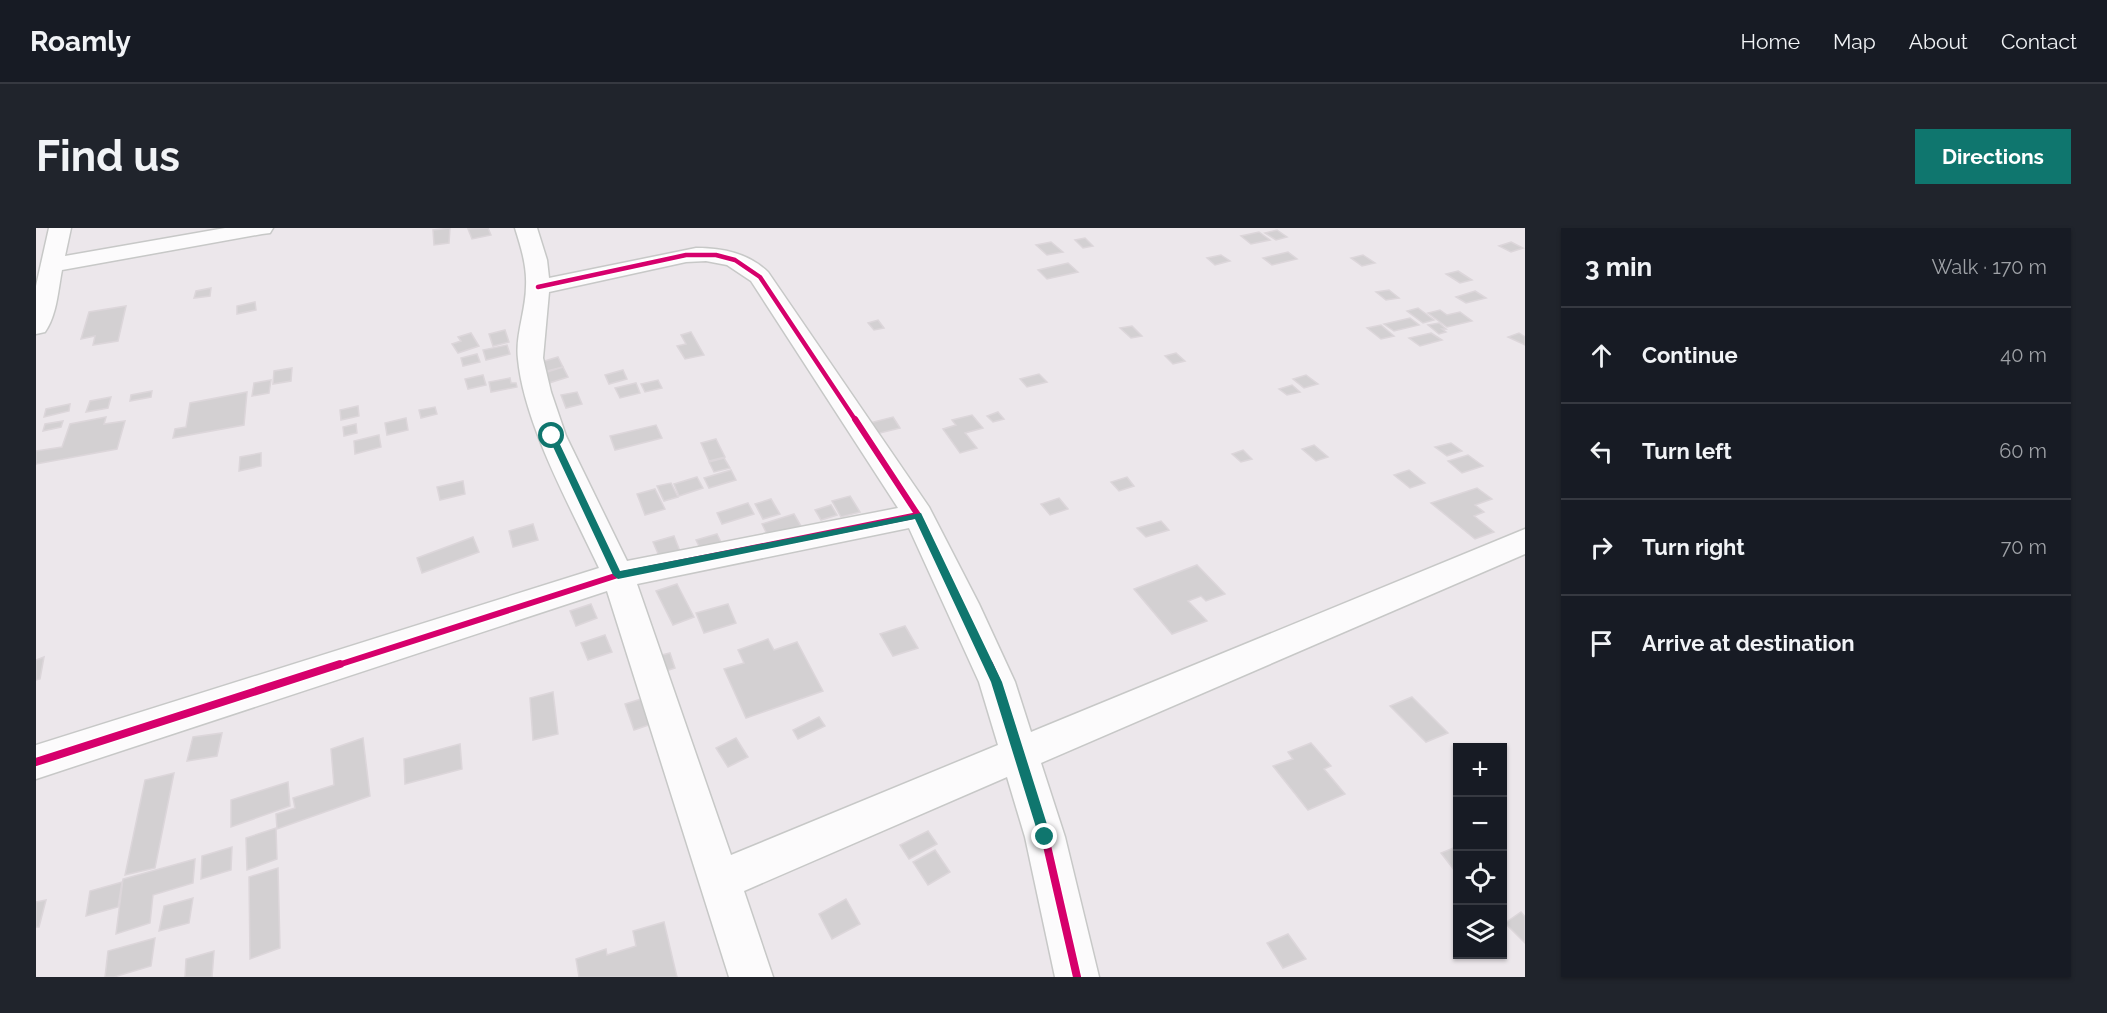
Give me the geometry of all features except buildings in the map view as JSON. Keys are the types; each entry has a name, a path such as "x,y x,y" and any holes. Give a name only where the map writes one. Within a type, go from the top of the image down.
{"street":[{"path":"38,315 60,228"},
{"path":"52,265 262,228"},
{"path":"526,228 536,260 538,287 530,357 538,392 552,436 618,575 751,977"},
{"path":"538,287 686,255 717,255 743,262 760,277 918,515 997,682 1045,837 1077,977"},
{"path":"36,762 618,575 918,515"},
{"path":"720,881 1525,541"}],"cycle path":[{"path":"538,287 696,254 716,255 735,260 760,277 918,515 962,604 997,682 1045,837 1077,977"},
{"path":"36,762 618,575 918,515"}],"route":[{"path":"552,436 618,575 918,515 997,682 1045,837"}]}
